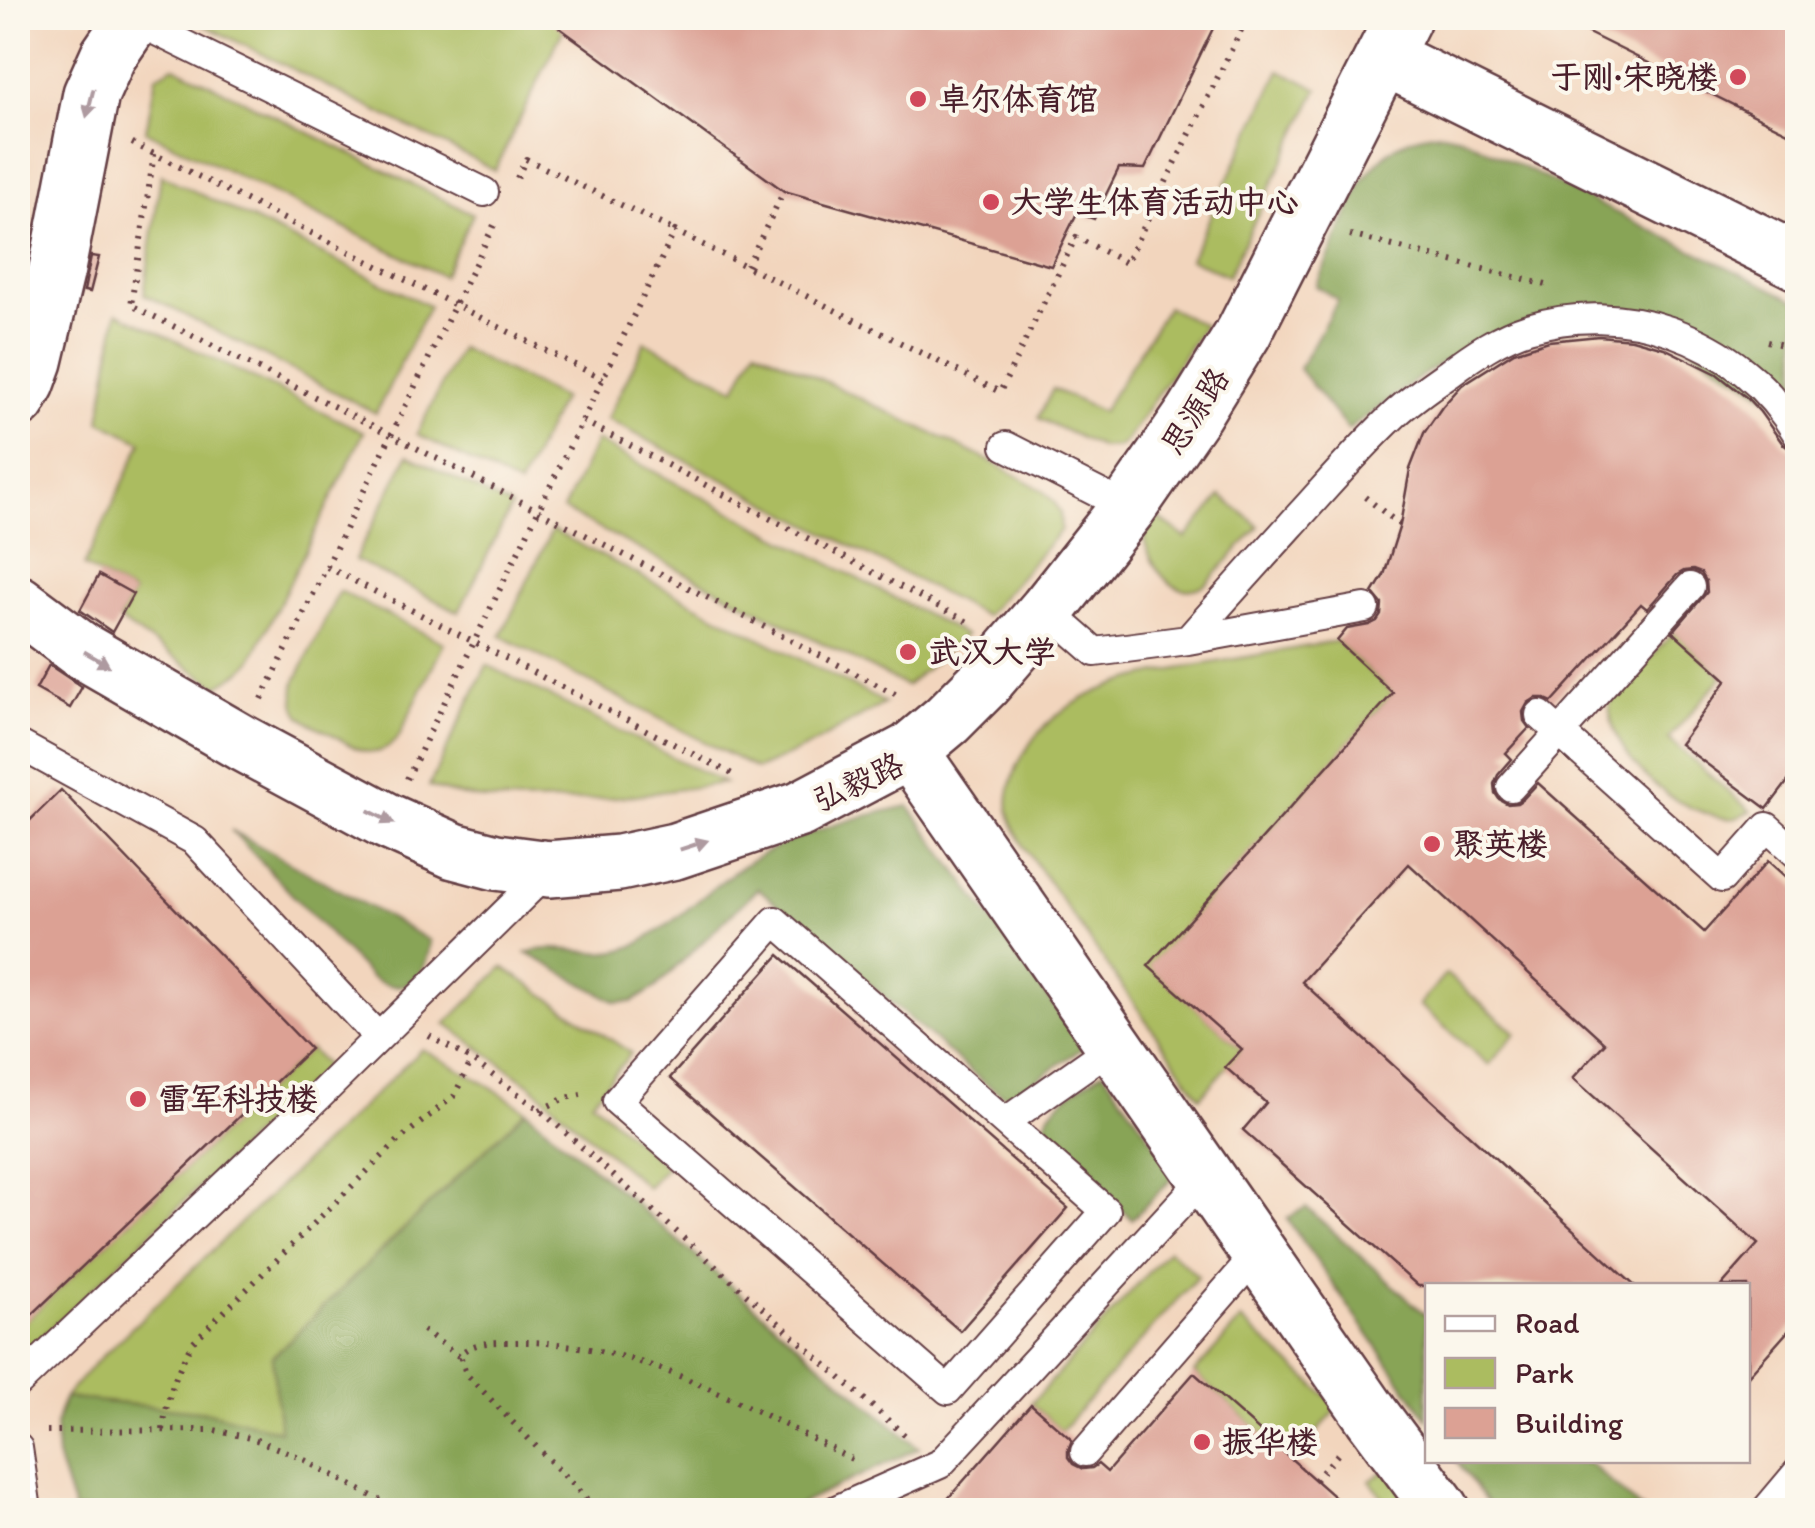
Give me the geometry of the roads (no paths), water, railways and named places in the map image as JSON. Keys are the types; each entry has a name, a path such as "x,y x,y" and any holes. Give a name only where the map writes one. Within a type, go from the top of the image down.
{"street":[{"path":"18,400 28,383 44,324 98,75 133,18"},
{"path":"1394,37 1798,262"},
{"name":"思源路","path":"929,735 1031,628 1128,508 1173,445 1244,332 1394,37"},
{"name":"弘毅路","path":"18,603 81,650 242,743 387,821 454,851 496,862 550,869 619,863 674,851 800,808 929,735 1115,1045 1372,1416 1442,1510"}],"lane":[{"path":"133,18 497,192"},
{"path":"1188,640 1395,414 1474,354 1525,328 1593,318 1633,321 1689,338 1750,376 1770,394 1798,434"},
{"path":"1006,446 1128,508"},
{"path":"1512,788 1550,724 1690,587"},
{"path":"1031,628 1095,652 1188,640 1364,608"},
{"path":"1550,724 1722,878 1766,828 1798,855"},
{"path":"18,744 195,841 388,1028"},
{"path":"18,1383 550,869"},
{"path":"775,921 1005,1122 1106,1211 948,1390 616,1100 775,921"},
{"path":"1005,1122 1115,1045"},
{"path":"836,1510 940,1464 1206,1176"},
{"path":"1085,1452 1258,1252"},
{"path":"26,1440 28,1510"},
{"path":"1766,1510 1798,1472"}],"place":[{"name":"于刚·宋晓楼","path":"1738,77"},
{"name":"卓尔体育馆","path":"918,99"},
{"name":"大学生体育活动中心","path":"991,202"},
{"name":"武汉大学","path":"908,652"},
{"name":"聚英楼","path":"1432,844"},
{"name":"雷军科技楼","path":"138,1099"},
{"name":"振华楼","path":"1202,1442"}]}
